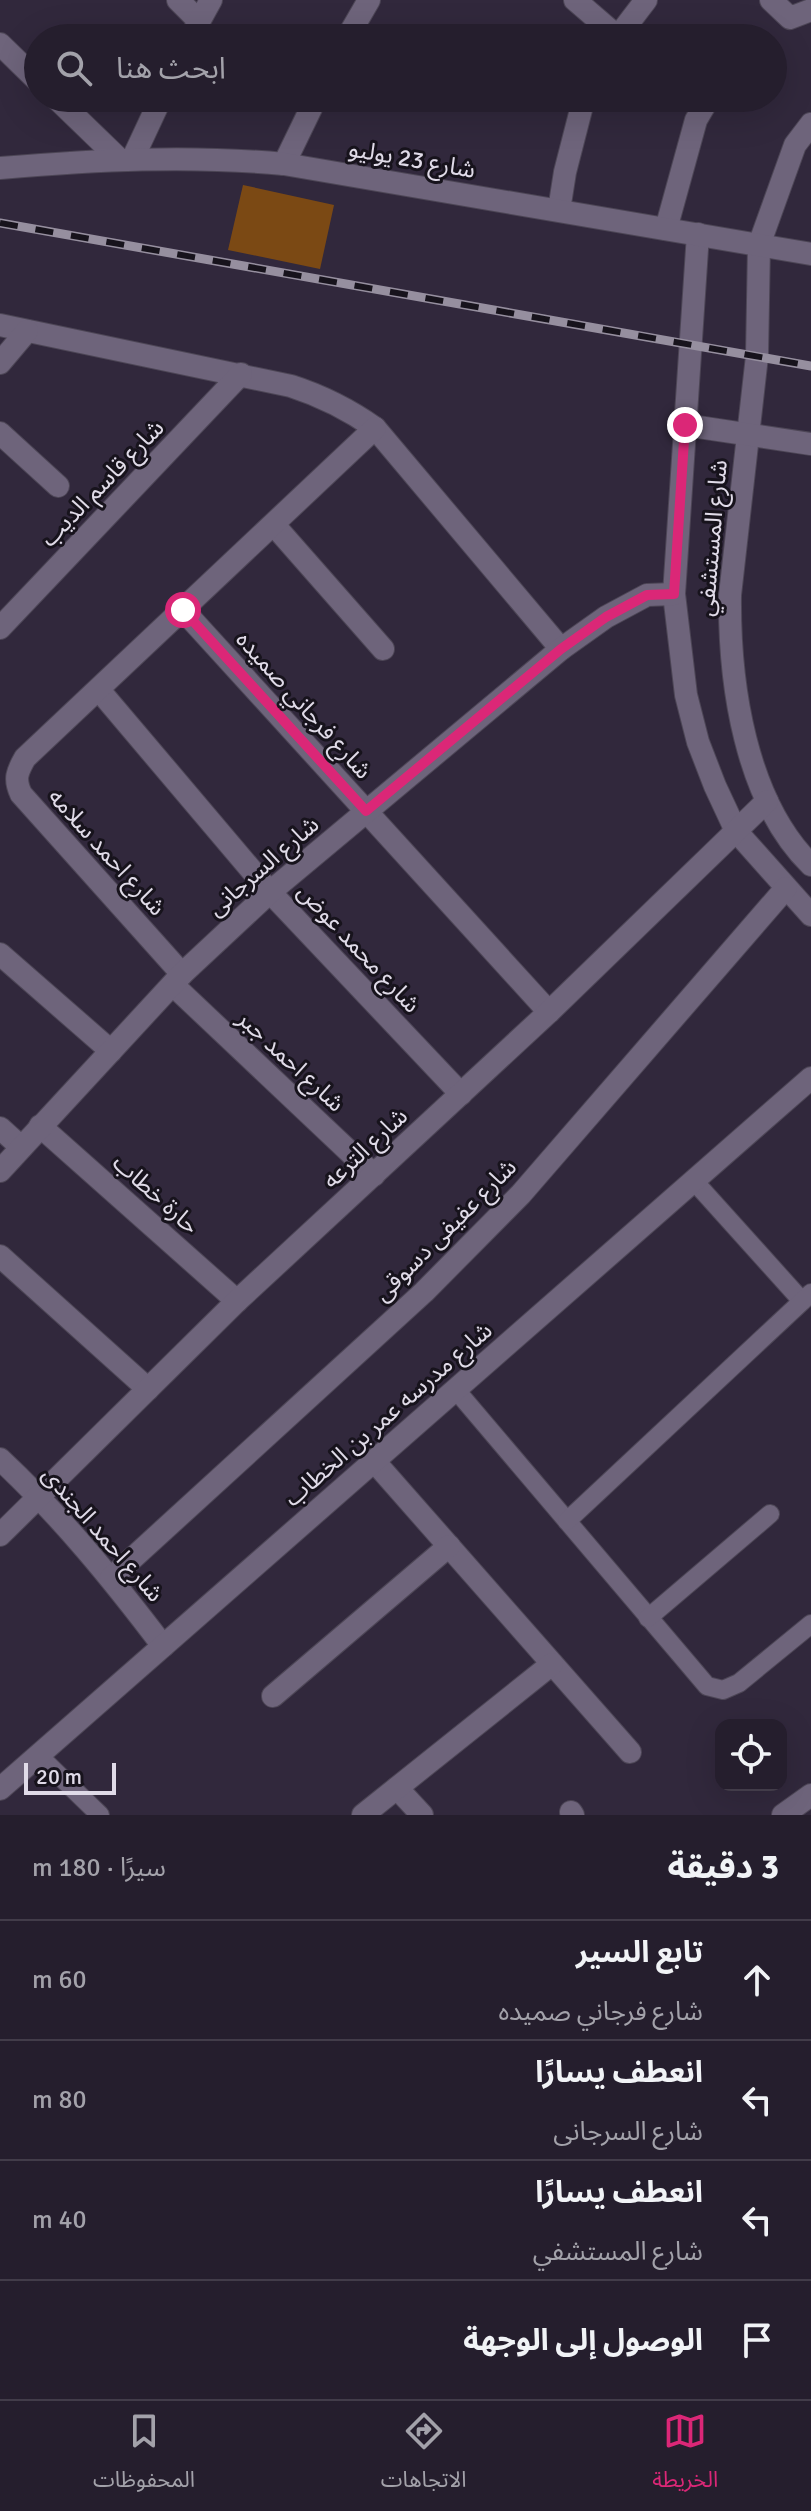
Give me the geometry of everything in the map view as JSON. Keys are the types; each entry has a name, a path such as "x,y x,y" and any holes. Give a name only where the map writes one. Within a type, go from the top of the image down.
{"street":[{"path":"178,0 192,24"},
{"path":"198,24 211,0"},
{"path":"355,24 369,0"},
{"path":"575,0 602,24"},
{"path":"627,24 646,0"},
{"path":"771,0 790,18 811,10"},
{"path":"0,44 24,67"},
{"path":"72,112 126,158 153,112"},
{"path":"284,164 309,112"},
{"path":"559,210 580,112"},
{"path":"666,229 701,112"},
{"name":"شارع المستشفي","path":"811,124 795,145 759,245 757,356 730,595 733,674 741,720 767,801 800,854 811,865"},
{"name":"شارع 23 يوليو","path":"0,168 126,158 205,158 284,164 811,254"},
{"name":"شارع المستشفي","path":"698,234 674,594 686,695 698,742 736,831 811,915"},
{"path":"0,325 241,374 325,397 375,428 561,649"},
{"path":"0,363 27,331"},
{"name":"شارع قاسم الديب","path":"0,628 241,374"},
{"path":"685,425 811,444"},
{"name":"شارع احمد سلامه","path":"177,980 21,794 15,781 18,770 25,758 375,428"},
{"path":"0,433 58,486"},
{"path":"274,525 383,649"},
{"name":"شارع السرجانى","path":"0,1171 177,980 270,892 561,649 606,617 647,595 674,594"},
{"name":"شارع فرجاني صميده","path":"183,610 549,1012"},
{"name":"شارع محمد عوض","path":"99,690 270,892 461,1094"},
{"name":"شارع الترعه","path":"0,1535 237,1301 549,1012 767,801"},
{"name":"شارع عفيفى دسوقى","path":"111,1578 424,1292 521,1194 786,888"},
{"path":"0,954 111,1051"},
{"name":"شارع احمد جبر","path":"177,980 374,1175"},
{"name":"شارع مدرسه عمر بن الخطاب","path":"0,1789 811,1078"},
{"name":"حارة خطاب","path":"40,1126 237,1301"},
{"path":"0,1128 21,1147"},
{"path":"0,1256 148,1389"},
{"name":"شارع احمد الجندى","path":"0,1459 39,1495 111,1578 163,1646"},
{"path":"374,1461 630,1752"},
{"path":"273,1696 449,1546"},
{"path":"363,1815 552,1664"},
{"path":"397,1788 422,1815"},
{"path":"783,1815 811,1795"}],"lane":[{"path":"567,1521 807,1297 694,1181"},
{"path":"456,1390 700,1680 714,1689 723,1690 739,1683 811,1624"},
{"path":"648,1618 770,1514"},
{"path":"38,1755 100,1815"}],"building":[{"path":"243,185 334,205 320,269 228,250"}],"railway":[{"path":"0,223 811,366"}],"route":[{"path":"183,610 366,811 561,649 606,617 647,595 674,594 685,425"}]}
